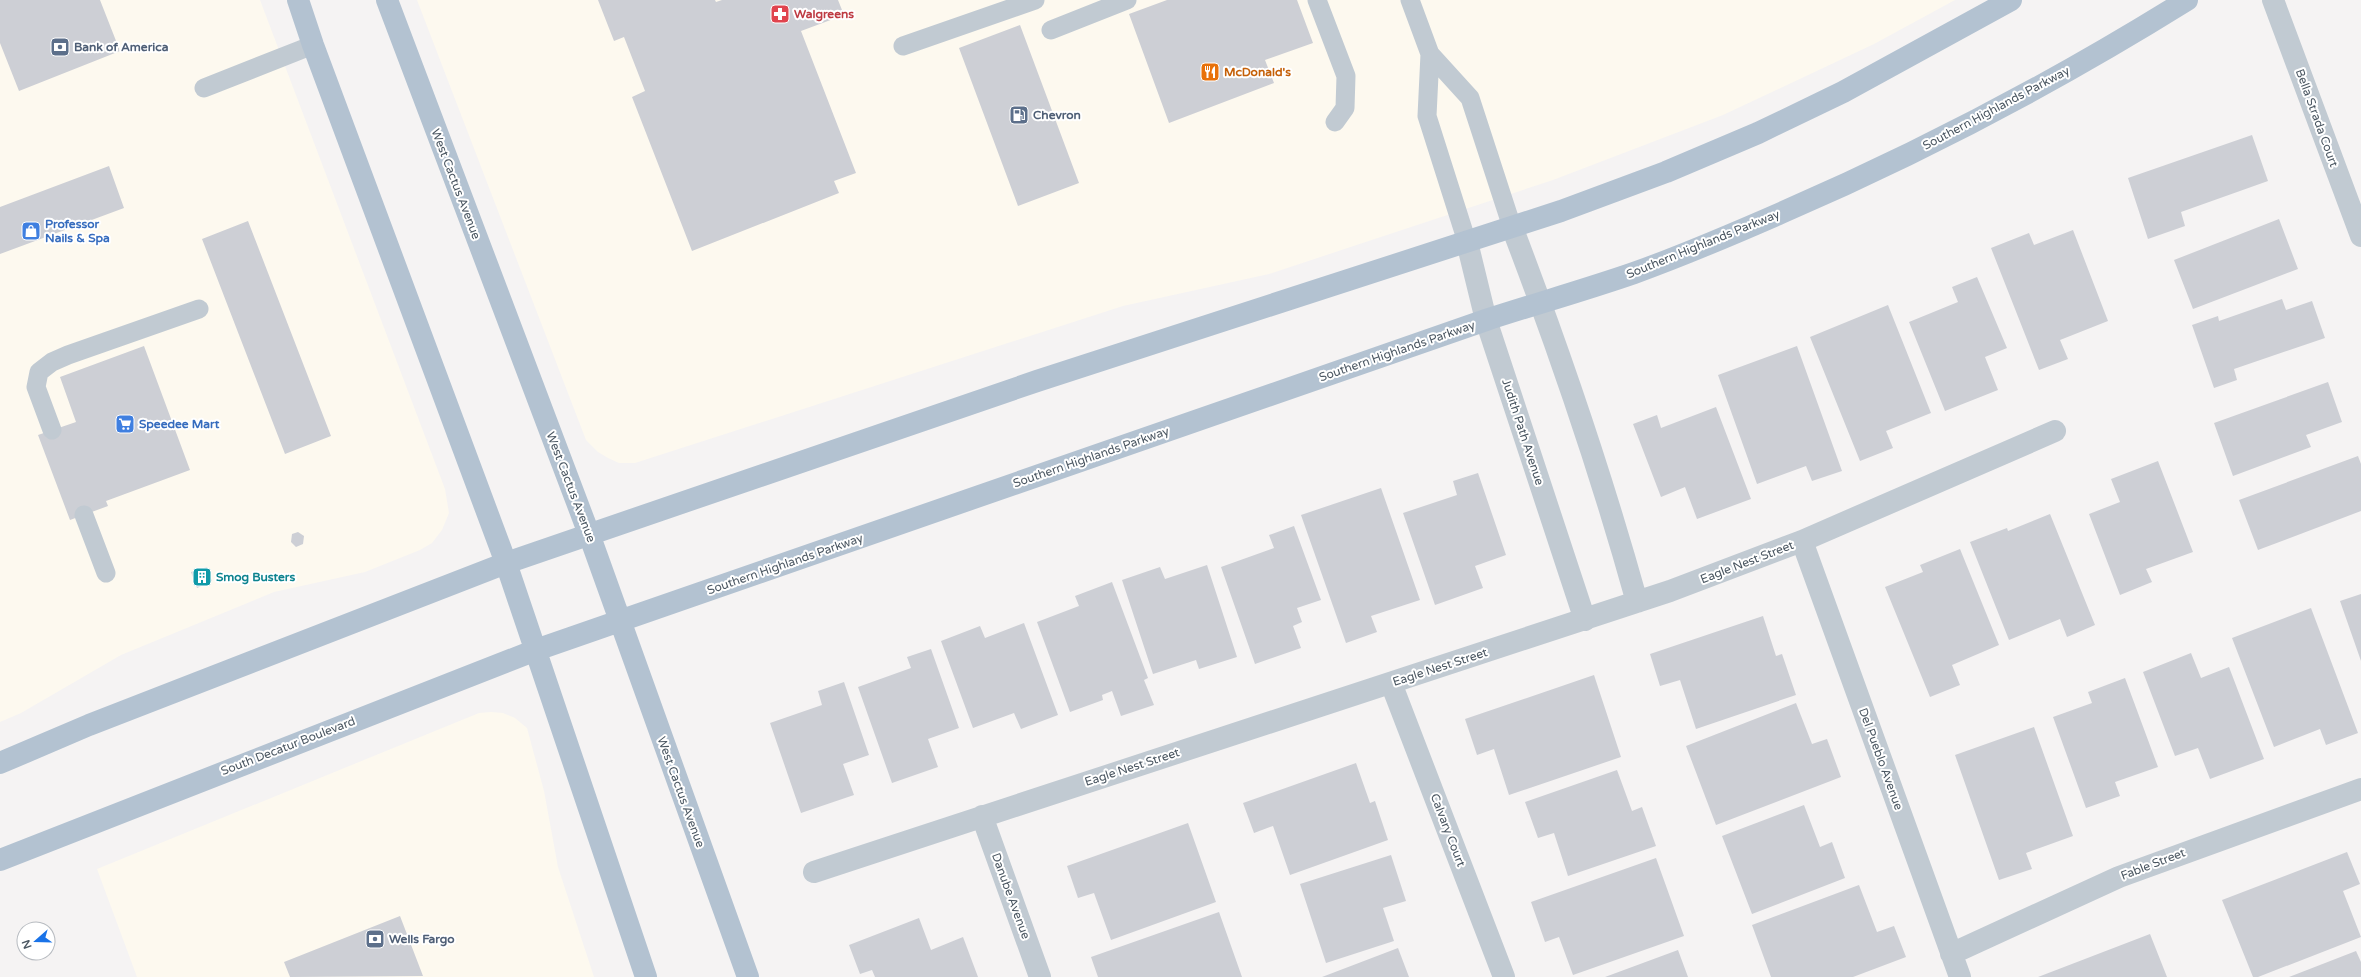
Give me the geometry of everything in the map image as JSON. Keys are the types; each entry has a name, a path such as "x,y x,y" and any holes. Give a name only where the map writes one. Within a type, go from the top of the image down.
{"main road":[{"path":"298,0 312,45 506,563 646,977"},
{"name":"West Cactus Avenue","path":"387,0 589,534 748,977"},
{"path":"0,763 89,725 506,563 1038,380 1467,242 1666,172 1758,133 1842,92 2011,0"},
{"name":"Southern Highlands Parkway","path":"578,635 1486,320 1634,272 1743,229 1859,179 1974,122 2080,65 2187,0"},
{"name":"South Decatur Boulevard","path":"0,860 536,650 578,635"}],"street":[{"name":"Bella Strada Court","path":"2273,0 2361,236"},
{"path":"1512,227 1540,302 1625,558 1637,602"},
{"name":"Judith Path Avenue","path":"1467,242 1486,320 1585,620"},
{"name":"Eagle Nest Street","path":"814,872 1637,602 1802,541 2055,431"},
{"name":"Del Pueblo Avenue","path":"1802,541 1960,977"},
{"name":"Calvary Court","path":"1391,683 1504,977"},
{"name":"Fable Street","path":"1951,954 2119,877 2361,789"},
{"name":"Danube Avenue","path":"982,816 1040,977"}],"lane":[{"path":"903,46 1035,0"},
{"path":"1051,30 1127,0"},
{"path":"1317,0 1346,76 1345,108 1335,122"},
{"path":"1410,0 1430,54 1470,98 1512,227"},
{"path":"204,88 312,45"},
{"path":"1430,54 1427,116 1467,242"},
{"path":"52,430 36,387 39,372 52,362 68,355 198,309"},
{"path":"84,515 106,573"}],"shaded area":[{"path":"0,0 260,0 445,489 449,513 442,530 432,543 420,550 365,572 274,592 121,655 21,713 0,722"},
{"path":"417,0 1955,0 1874,44 1723,115 1553,180 1269,274 1123,306 635,463 619,463 598,452 586,440"},
{"path":"479,713 503,713 515,718 527,728 544,791 558,867 594,977 137,977 97,869"}],"building":[{"name":"Bank of America","path":"0,0 100,0 120,51 19,91 0,43"},
{"path":"598,0 715,0 716,2 722,0 838,0 844,15 801,31 856,173 834,181 839,193 692,251 632,97 645,91 624,37 614,41"},
{"name":"McDonald's","path":"1167,0 1297,0 1313,43 1265,60 1274,83 1169,123 1129,14"},
{"name":"Chevron","path":"1020,25 1079,183 1018,206 959,48"},
{"path":"2252,135 2268,181 2181,212 2185,226 2148,239 2128,178"},
{"name":"Professor Nails & Spa","path":"109,166 124,208 0,254 0,207"},
{"path":"2279,219 2298,269 2193,309 2174,260"},
{"path":"248,221 331,436 285,454 202,239"},
{"path":"2073,230 2108,321 2060,340 2068,359 2039,370 1991,248 2029,233 2034,245"},
{"path":"1977,277 2007,348 1985,357 1998,390 1945,411 1909,322 1958,302 1952,287"},
{"path":"2282,299 2286,310 2312,301 2325,338 2234,369 2237,380 2214,388 2192,325 2218,316 2219,321"},
{"path":"1888,305 1931,413 1886,431 1893,448 1860,461 1810,337"},
{"path":"144,346 190,470 106,501 108,506 70,520 38,435 76,422 60,377"},
{"path":"1797,346 1842,471 1812,481 1806,466 1757,484 1718,375"},
{"path":"2328,382 2342,422 2306,435 2311,447 2233,476 2214,423"},
{"path":"1716,407 1751,499 1697,519 1685,487 1661,497 1633,424 1657,415 1661,428"},
{"path":"2358,456 2361,464 2361,511 2258,550 2239,500"},
{"path":"2158,461 2193,552 2146,569 2152,582 2120,595 2089,514 2120,502 2111,479"},
{"path":"1478,473 1506,555 1475,566 1483,588 1435,605 1403,513 1457,495 1453,481"},
{"path":"1381,488 1420,600 1371,616 1377,632 1346,643 1301,515"},
{"path":"2050,514 2095,625 2067,637 2060,619 2009,640 1970,542 2007,528 2008,531"},
{"path":"1294,526 1321,600 1297,608 1302,622 1293,626 1301,648 1255,664 1221,567 1274,548 1269,535"},
{"path":"298,532 304,536 303,544 296,547 291,542 292,534"},
{"path":"1960,549 1999,645 1952,665 1960,685 1930,697 1885,587 1923,572 1920,565"},
{"path":"1207,565 1237,657 1199,669 1196,660 1153,674 1122,580 1160,567 1165,579"},
{"name":"Smog Busters","path":"207,567 212,581 197,588 191,572"},
{"path":"1112,582 1148,678 1144,680 1154,705 1121,716 1112,691 1102,695 1103,700 1070,712 1037,622 1079,606 1075,596"},
{"path":"2361,594 2361,661 2340,601"},
{"path":"2311,608 2358,733 2326,745 2320,729 2274,747 2232,638"},
{"path":"1763,616 1776,656 1782,654 1796,695 1696,729 1680,680 1660,686 1650,654"},
{"path":"1024,623 1058,715 1021,729 1014,713 973,728 941,641 980,626 985,638"},
{"path":"931,649 959,728 928,739 938,767 892,783 858,687 911,668 907,657"},
{"path":"2191,653 2201,678 2229,667 2264,759 2210,779 2198,748 2175,756 2143,672"},
{"path":"1594,675 1621,757 1509,795 1494,749 1477,755 1465,719"},
{"path":"2125,678 2158,767 2115,782 2120,796 2086,808 2053,717 2092,703 2088,692"},
{"path":"844,682 869,755 843,764 854,795 801,813 770,723 822,705 818,691"},
{"path":"1796,703 1812,744 1827,739 1841,777 1716,825 1686,746"},
{"path":"2034,727 2073,836 2026,853 2032,869 1999,880 1955,755"},
{"path":"1356,763 1370,803 1375,801 1388,840 1290,875 1273,826 1254,833 1243,803"},
{"path":"1617,770 1632,811 1642,807 1656,846 1568,876 1554,833 1538,838 1525,802"},
{"path":"1804,805 1820,847 1832,842 1845,878 1752,914 1722,836"},
{"path":"1188,823 1216,902 1111,940 1094,893 1078,898 1067,866"},
{"path":"2347,852 2360,884 2343,891 2361,937 2258,977 2253,977 2222,900"},
{"path":"1391,855 1406,901 1383,908 1394,941 1326,963 1300,884"},
{"path":"1656,858 1684,936 1573,975 1559,937 1545,942 1531,902"},
{"path":"1859,885 1877,932 1894,926 1906,957 1853,977 1771,977 1752,925"},
{"path":"1219,912 1242,977 1098,977 1091,957"},
{"name":"Wells Fargo","path":"400,916 423,976 290,977 284,962"},
{"path":"919,918 931,950 963,937 978,977 875,977 872,970 860,974 849,945"},
{"path":"2150,934 2167,977 2038,977"},
{"path":"1398,948 1409,977 1322,977"},
{"path":"1678,950 1688,977 1605,977"},
{"path":"2356,951 2361,962 2361,977 2289,977"}],"place":[{"name":"Walgreens","path":"780,14"},
{"name":"Bank of America","path":"60,47"},
{"name":"McDonald's","path":"1210,72"},
{"name":"Chevron","path":"1019,115"},
{"name":"Professor Nails & Spa","path":"31,231"},
{"name":"Speedee Mart","path":"125,424"},
{"name":"Smog Busters","path":"202,577"},
{"name":"Wells Fargo","path":"375,939"}]}
